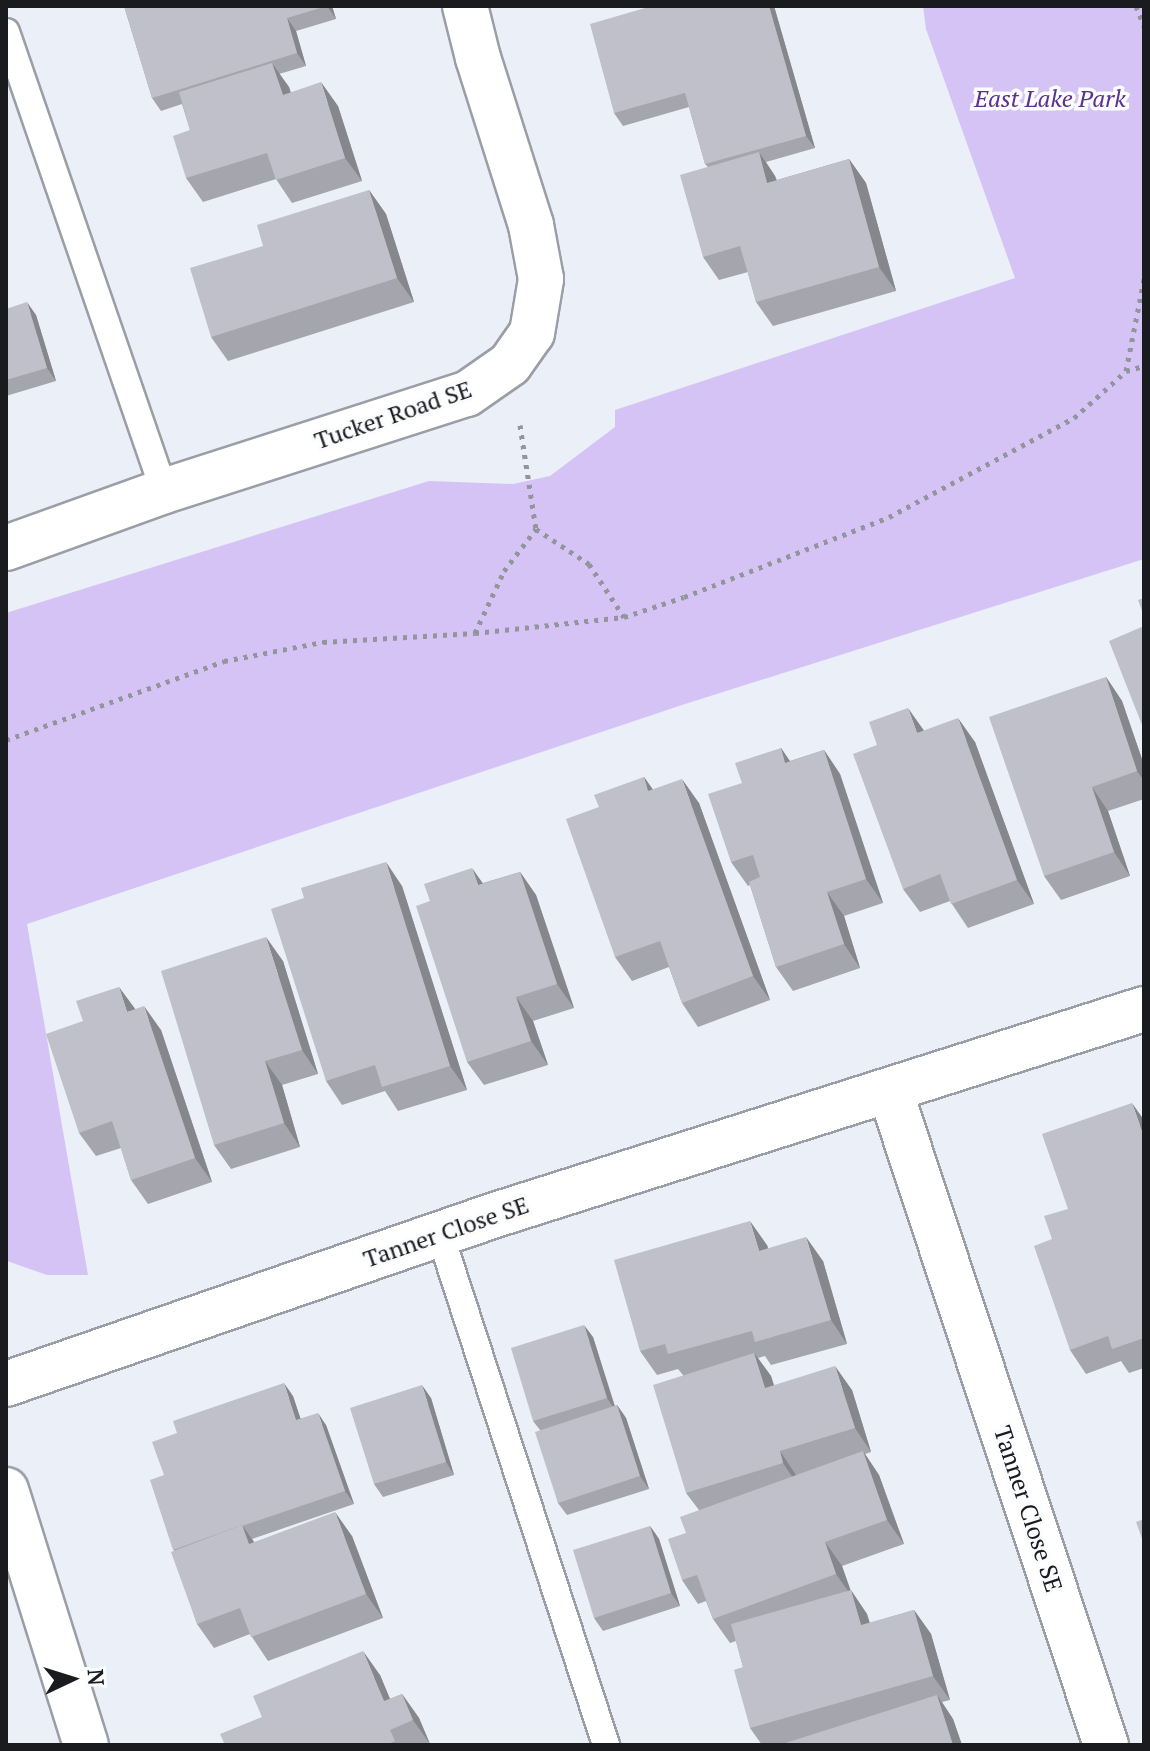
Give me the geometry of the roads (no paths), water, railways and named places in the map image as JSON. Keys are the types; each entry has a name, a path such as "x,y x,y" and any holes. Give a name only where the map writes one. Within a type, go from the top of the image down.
{"street":[{"name":"Tucker Road SE","path":"6,548 164,491 467,394 510,364 532,333 541,279 531,225 465,6"},
{"name":"Tanner Close SE","path":"6,1384 440,1234 1144,1009"},
{"name":"Tanner Close SE","path":"890,1091 1106,1745"},
{"path":"6,1490 86,1745"}],"lane":[{"path":"6,32 164,491"},
{"path":"440,1234 606,1745"}],"park label":[{"name":"East Lake Park","path":"1050,99"}]}
